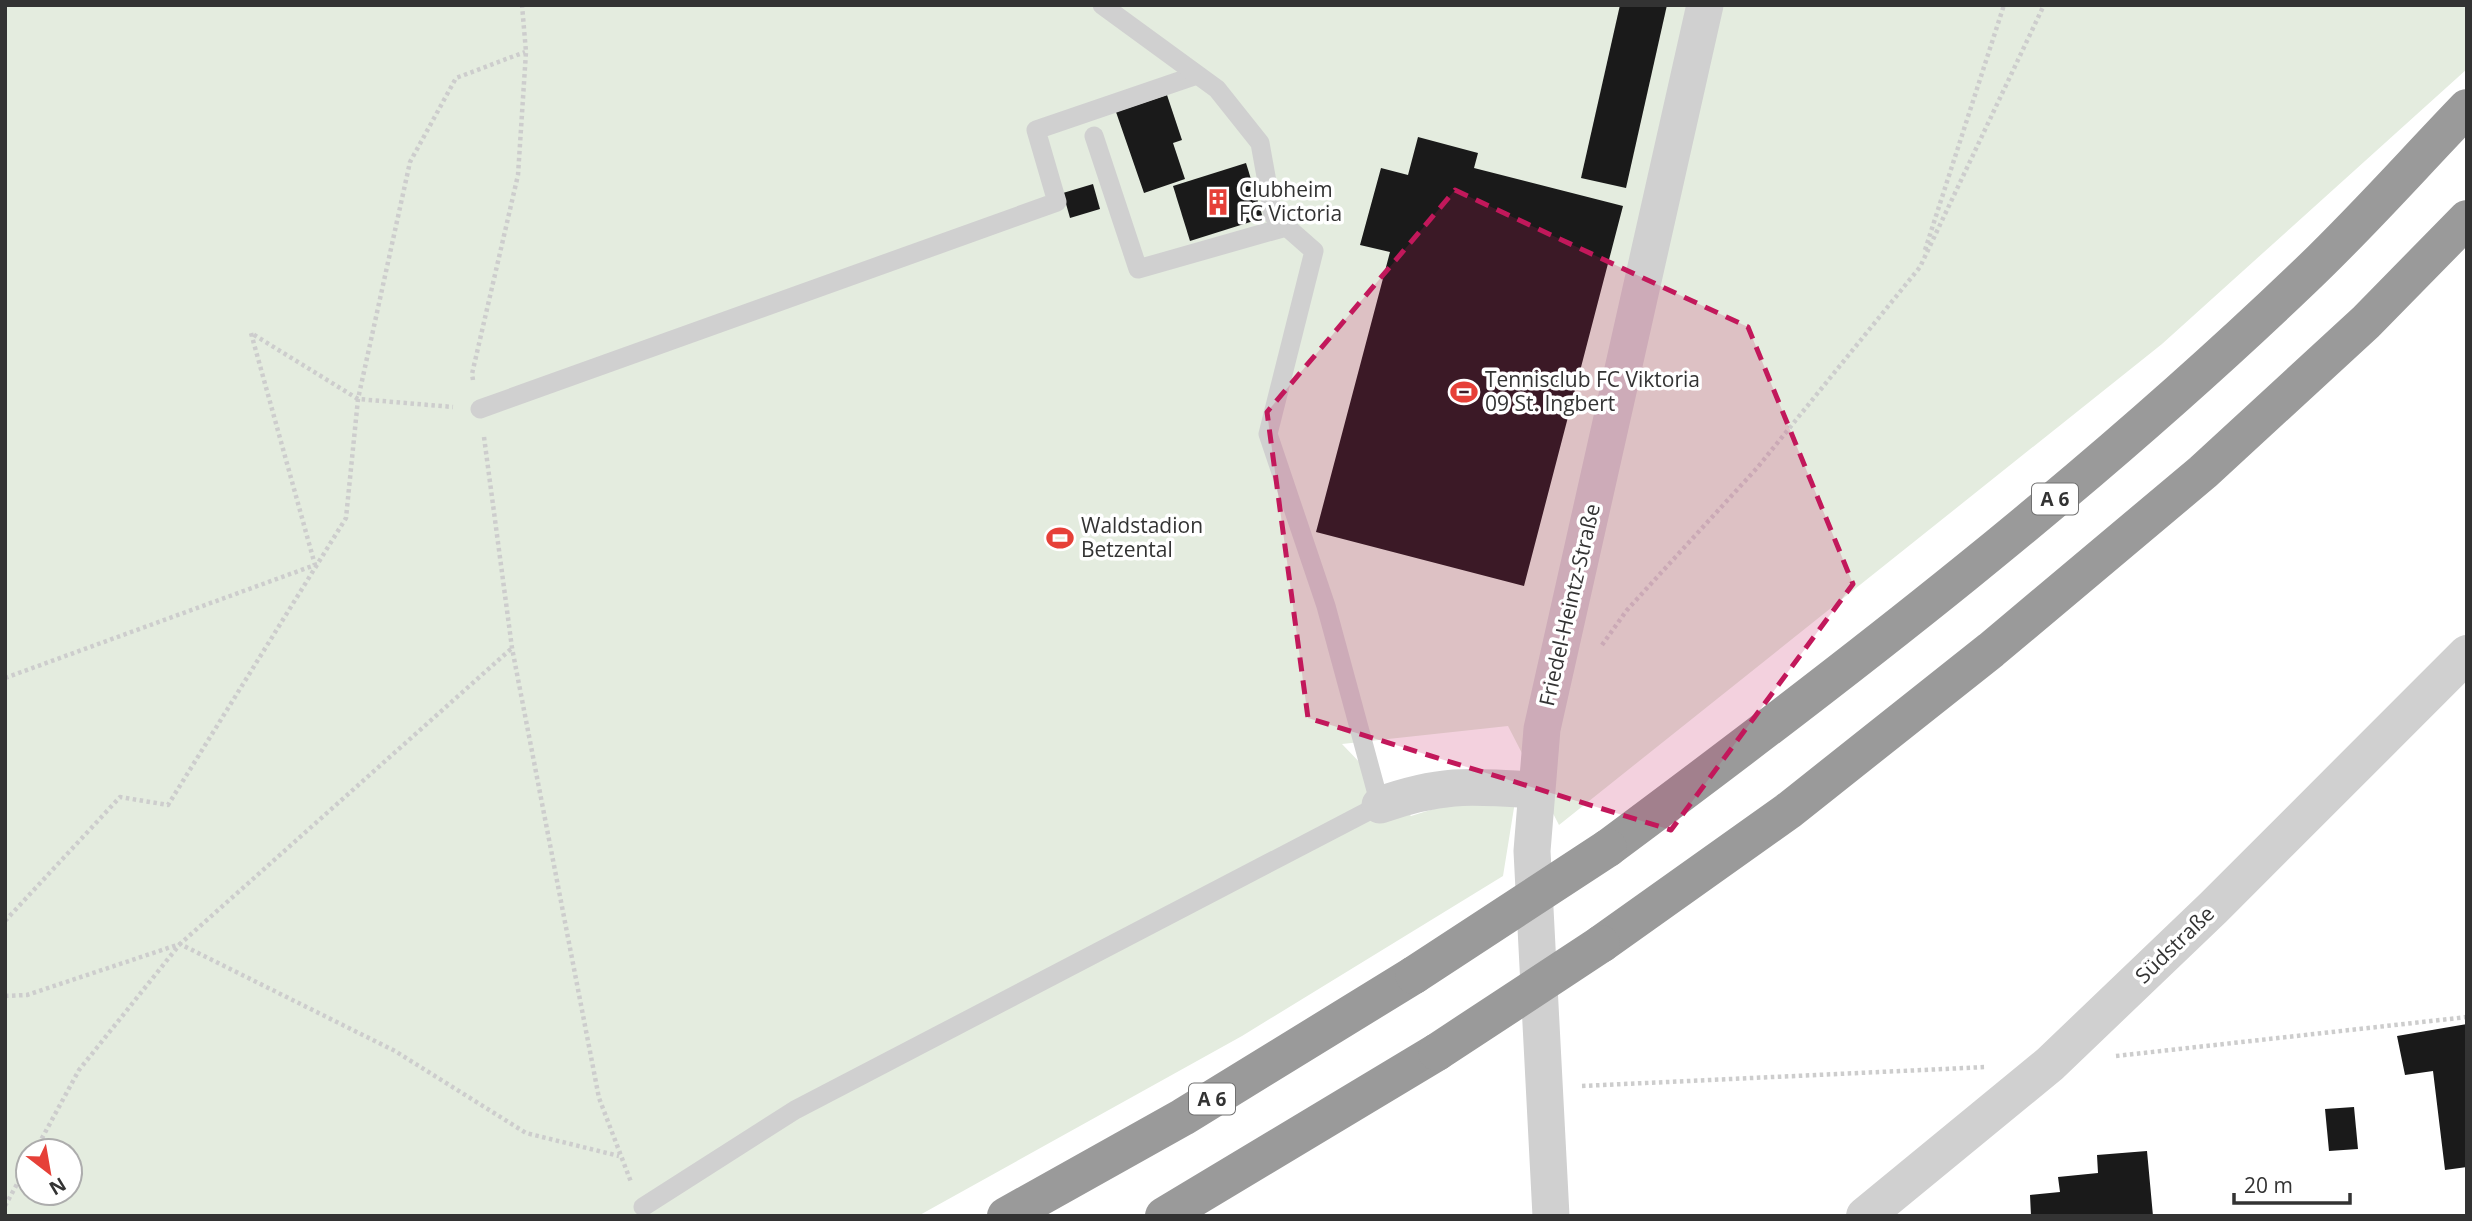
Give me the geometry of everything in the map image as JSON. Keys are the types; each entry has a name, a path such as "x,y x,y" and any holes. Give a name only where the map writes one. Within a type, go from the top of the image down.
{"highway":[{"name":"A 6","path":"1006,1216 1183,1117 1414,975 1608,848 1948,590 2154,414 2305,276 2467,108"},
{"path":"1164,1216 1437,1052 1601,944 1788,811 2002,641 2223,453 2366,323 2467,219"}],"street":[{"name":"Friedel-Heintz-Straße","path":"1551,1216 1532,850 1542,729 1705,5"},
{"name":"Südstraße","path":"1865,1216 2050,1064 2213,908 2467,653"},
{"path":"1380,806 1420,791 1464,785 1535,790"}],"lane":[{"path":"643,1207 795,1110 1380,806 1326,606 1268,434 1314,251 1273,215 1260,143 1217,89 1102,5"},
{"path":"481,409 1057,202 1036,131 1197,75"},
{"path":"1094,136 1138,269 1286,227"}],"path":[{"path":"522,5 526,52 518,175 472,374 481,409 512,648 599,1098 619,1156 643,1207"},
{"path":"1920,267 2004,5"},
{"path":"1597,653 1627,610 1758,468 1920,267 2044,5"},
{"path":"5,920 120,797 168,805 346,518 358,399 410,162 456,78 526,52"},
{"path":"5,678 315,565 251,333 358,399 481,409"},
{"path":"43,1137 79,1070 180,944 512,648"},
{"path":"5,996 27,995 180,944 395,1051 526,1133 619,1156"},
{"path":"1546,1088 2050,1064 2467,1017"},
{"path":"5,1206 14,1190"}],"highlighted area":[{"path":"1455,190 1748,327 1853,584 1671,830 1308,718 1267,412"}],"shaded area":[{"path":"5,5 2467,5 2467,69 2162,344 1559,825 1508,726 1342,744 1411,816 1518,783 1503,876 1242,1036 918,1216 5,1216"}],"building":[{"path":"1620,5 1667,5 1626,188 1581,178"},
{"path":"1167,95 1182,140 1173,143 1185,179 1144,193 1116,112"},
{"name":"Tennisclub FC Viktoria 09 St. Ingbert","path":"1418,137 1478,153 1474,168 1623,206 1524,586 1316,532 1390,252 1360,245 1381,168 1408,175"},
{"name":"Clubheim FC Victoria","path":"1246,163 1263,218 1190,241 1173,186"},
{"path":"1093,184 1100,209 1070,218 1063,193"},
{"path":"2467,1024 2467,1167 2445,1170 2433,1071 2405,1075 2397,1036"},
{"path":"2354,1107 2358,1149 2329,1151 2325,1109"},
{"path":"2147,1151 2153,1216 2031,1216 2030,1195 2060,1192 2058,1177 2098,1173 2097,1155"}],"place":[{"name":"Clubheim FC Victoria","path":"1218,202"},
{"name":"Tennisclub FC Viktoria 09 St. Ingbert","path":"1464,392"},
{"name":"Waldstadion Betzental","path":"1060,538"}]}
